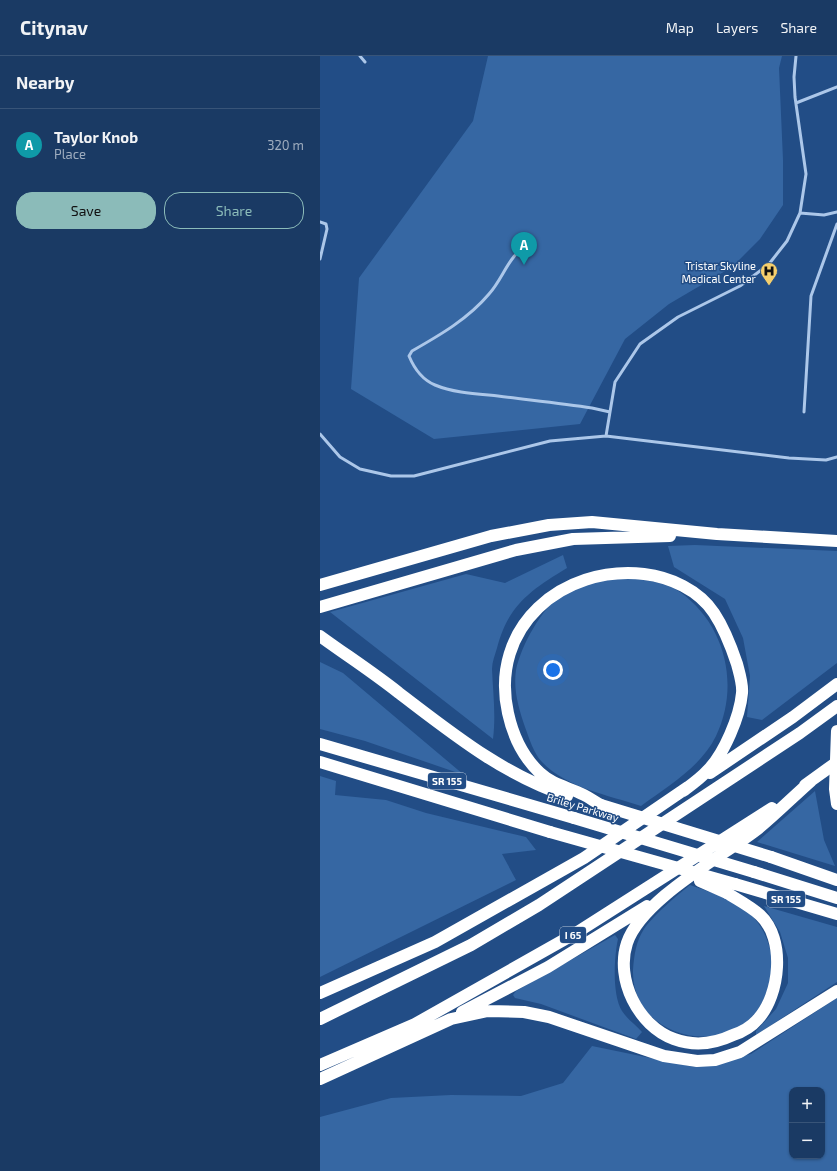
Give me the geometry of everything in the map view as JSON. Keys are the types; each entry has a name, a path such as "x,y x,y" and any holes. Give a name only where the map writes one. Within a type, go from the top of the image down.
{"highway":[{"path":"320,585 491,536 549,525 592,522 717,534 837,541"},
{"path":"320,607 508,552 573,539 717,534"},
{"path":"601,805 584,795 559,786 541,773 529,761 519,745 510,725 505,699 508,660 515,638 534,610 547,599 575,583 607,574 629,572 650,575 669,579 687,588 714,612 732,647 739,670 742,692 737,714 726,740 712,765 682,791"},
{"path":"320,636 399,692 431,719 492,761 523,779 549,790 771,857 837,880"},
{"path":"320,994 435,942 584,858 793,717 837,684"},
{"path":"320,1019 471,945 539,905 793,737 837,706"},
{"path":"837,731 835,790 837,804"},
{"name":"Briley Parkway","path":"320,744 574,818 837,898"},
{"name":"SR 155","path":"320,762 654,862 731,888 837,914"},
{"name":"I 65","path":"320,1065 415,1024 576,933 811,781 837,762"},
{"path":"731,888 761,916 773,935 778,963 776,982 768,1007 757,1020 741,1032 723,1040 699,1044 673,1039 650,1024 638,1008 627,987 624,965 627,943 637,924 652,906 759,828 811,781"},
{"path":"320,1079 443,1022 548,967 677,887"},
{"path":"443,1022 466,1014 488,1011 524,1012 548,1017 664,1056 697,1061 715,1060 740,1052 837,991"}],"lane":[{"path":"360,56 365,62"},
{"path":"606,436 615,382 640,344 678,316 740,286 769,264 788,241 800,213 806,174 796,103 794,77 796,56"},
{"path":"796,103 837,87"},
{"path":"800,213 824,215 837,212"},
{"path":"320,222 326,224 328,228 320,259"},
{"path":"804,412 811,296 837,224"},
{"path":"531,242 522,247 511,258 490,294 475,308 452,327 412,351 409,356 413,366 423,377 434,385 449,389 592,408 610,412"},
{"path":"320,434 340,457 360,469 391,476 414,476 550,441 606,436 790,458 826,460 837,457"}],"shaded area":[{"path":"488,56 782,56 779,68 783,160 783,205 760,239 732,267 669,304 625,339 580,424 434,439 351,389 359,278 473,121"},
{"path":"695,545 837,551 837,663 762,720 747,717 750,676 743,638 725,599 674,567 668,546"},
{"path":"563,555 567,568 542,584 523,600 514,610 502,633 492,666 494,713 493,739 330,612 466,574 505,583"},
{"path":"628,578 655,582 668,586 680,592 696,606 708,621 718,639 724,658 727,677 727,697 723,717 710,747 683,775 641,806 588,790 563,778 542,762 534,750 525,727 515,685 516,670 522,650 540,617 555,600 570,590 586,584 603,580"},
{"path":"320,662 343,673 464,775 365,741 320,729"},
{"path":"320,776 336,781 335,795 386,800 426,813 526,837 536,850 502,854 516,880 320,977"},
{"path":"815,791 824,840 835,866 757,842"},
{"path":"690,885 732,902 744,909 753,917 768,941 773,963 771,977 765,996 752,1017 733,1030 711,1036 688,1035 667,1028 649,1014 637,995 633,970 637,944 644,929 659,912"},
{"path":"764,906 837,927 837,982 756,1035 756,1031 776,1009 788,983 788,958 780,932"},
{"path":"615,935 618,939 615,965 615,986 617,996 622,1011 626,1017 642,1032 636,1039 541,1004 515,998 513,995 516,991"},
{"path":"837,998 837,1171 320,1171 320,1117 391,1098 451,1095 521,1096 563,1083 592,1046 694,1067 751,1054"}],"place":[{"name":"Taylor Knob","path":"524,265"},
{"name":"Tristar Skyline Medical Center","path":"769,286"}]}
